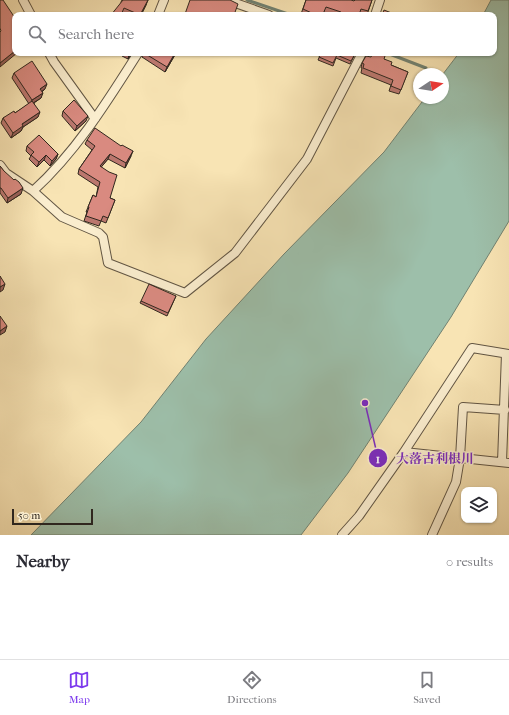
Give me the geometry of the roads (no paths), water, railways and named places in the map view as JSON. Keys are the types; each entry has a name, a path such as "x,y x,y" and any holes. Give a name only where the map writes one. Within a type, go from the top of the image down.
{"street":[{"path":"23,0 29,12"},
{"path":"159,12 164,0"},
{"path":"227,0 261,12"},
{"path":"376,12 380,0"},
{"path":"51,56 95,119"},
{"path":"33,191 52,174 95,119 136,56"},
{"path":"0,164 6,173 33,191 62,217 99,233 103,237 108,263 185,294 235,253 307,159 360,56"},
{"path":"342,535 359,516 404,452 472,348 508,354 505,410 506,462 404,452"},
{"path":"432,535 456,482 460,458 463,407 505,410"}],"waterway":[{"path":"247,0 282,12"},
{"path":"395,56 426,68"}],"place":[{"name":"大落古利根川","path":"365,403"}]}
